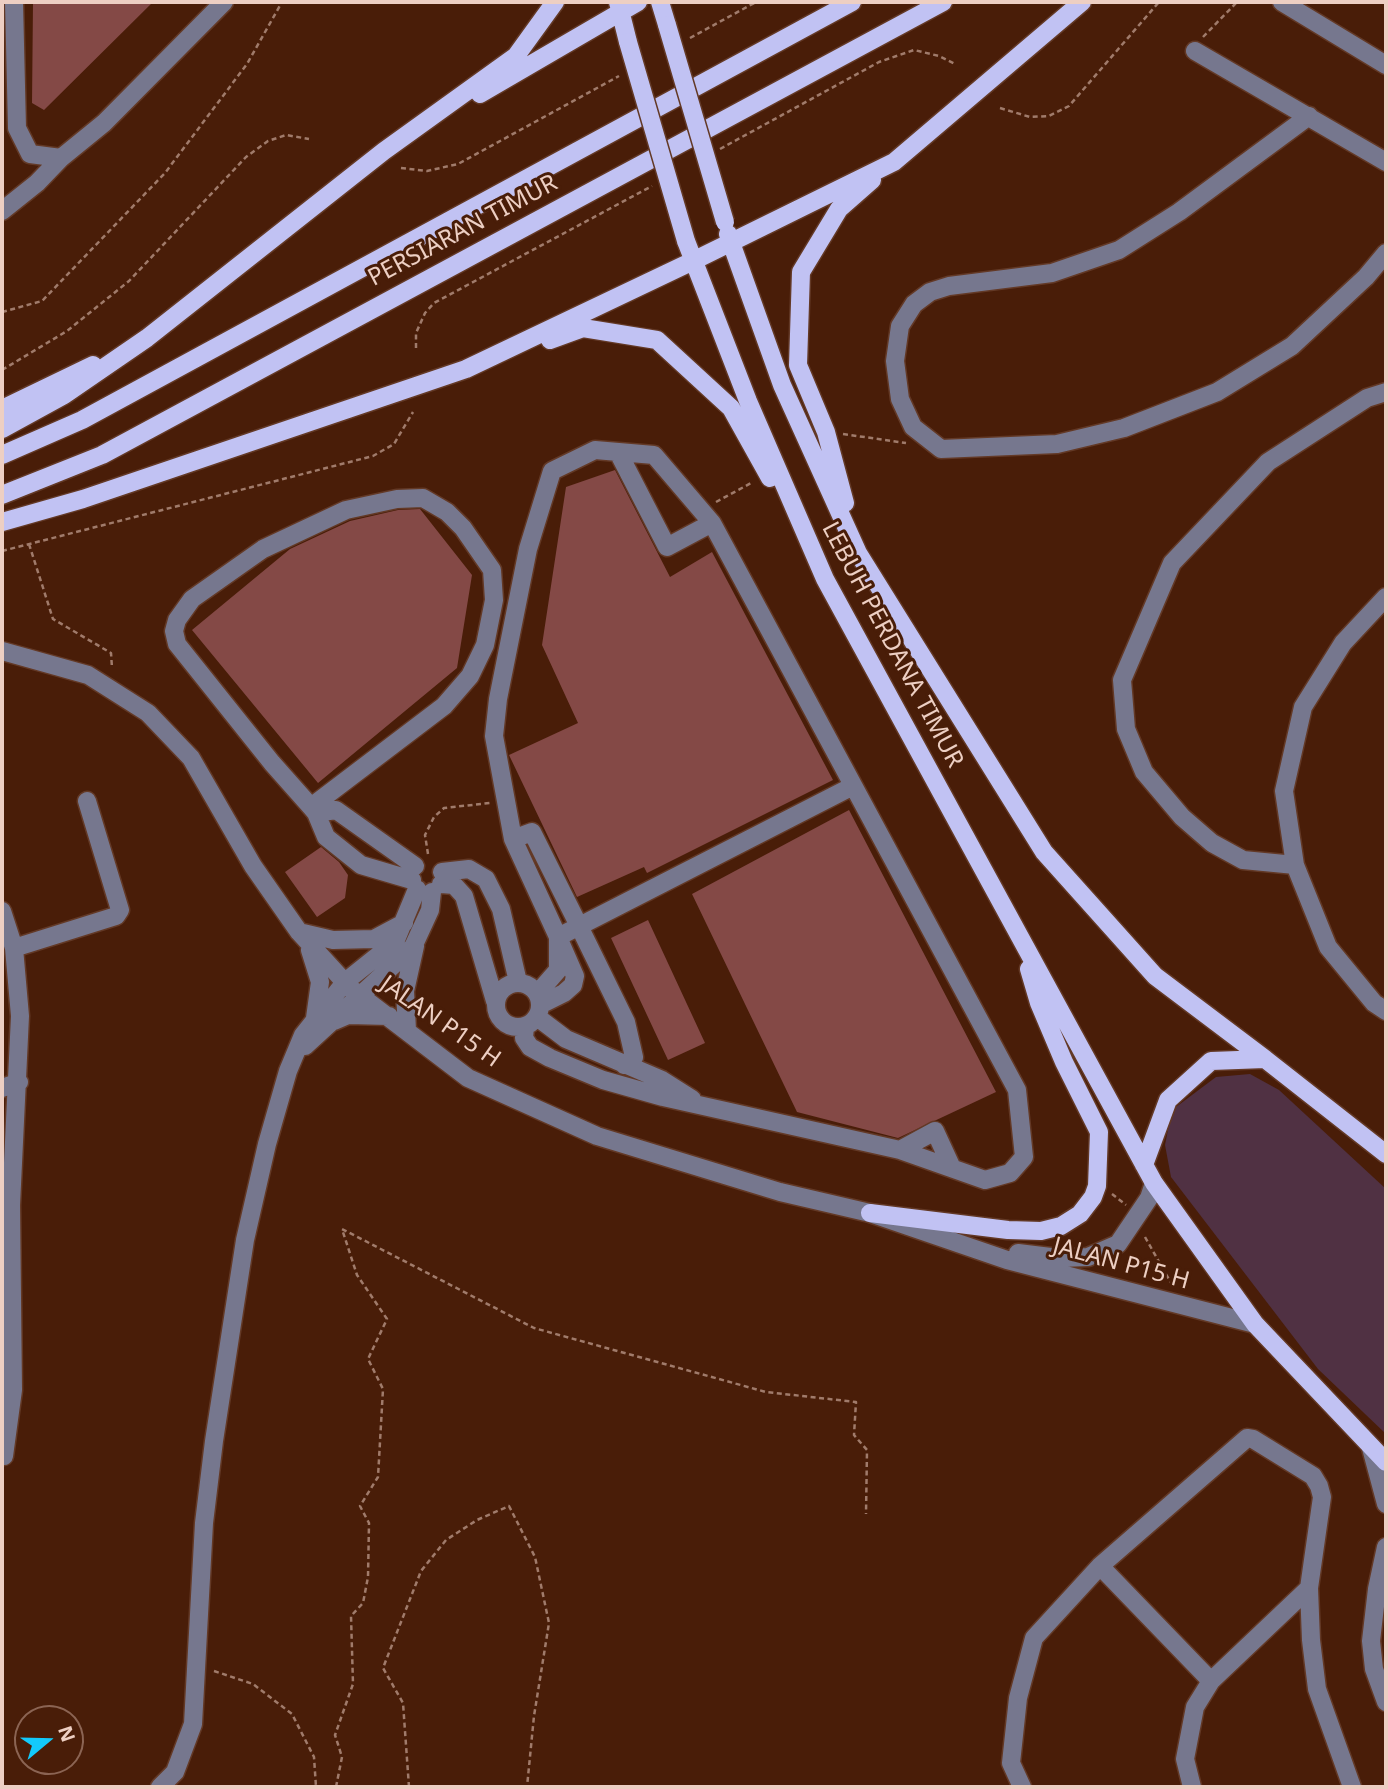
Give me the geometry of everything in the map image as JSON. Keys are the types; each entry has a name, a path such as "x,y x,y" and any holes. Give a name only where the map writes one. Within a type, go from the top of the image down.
{"main road":[{"path":"2,429 64,395 147,338 384,151 516,55 555,2"},
{"path":"384,151 619,6 638,2"},
{"name":"LEBUH PERDANA TIMUR","path":"660,2 724,222 782,385 858,553 1044,852 1155,976 1386,1154"},
{"name":"PERSIARAN TIMUR","path":"2,455 82,420 852,2"},
{"name":"PERSIARAN TIMUR","path":"2,495 102,455 943,2"},
{"path":"858,553 826,432 798,365 801,272 839,209 1082,2"},
{"name":"LEBUH PERDANA TIMUR","path":"619,6 693,261 748,401 825,579 1154,1183 1255,1324 1386,1462"},
{"path":"466,369 894,162"},
{"path":"2,522 83,499 583,328 657,340 732,408 825,579"},
{"path":"2,409 147,338"},
{"path":"870,1213 1008,1230 1041,1231 1062,1226 1080,1214 1093,1197 1097,1186 1099,1132 1039,1003 1020,938"},
{"path":"1144,1165 1168,1100 1211,1061 1265,1059"}],"street":[{"path":"14,2 17,128 30,154 61,158"},
{"path":"2,211 104,123 224,2"},
{"path":"1282,2 1386,65"},
{"path":"1195,51 1386,162"},
{"path":"1309,116 1179,212 1119,250 1052,273 949,286 930,292 914,304 900,326 895,361 900,399 913,427 941,449 1057,444 1124,428 1217,392 1292,346 1366,278 1386,253"},
{"path":"1295,865 1243,860 1212,842 1182,817 1144,772 1126,729 1122,680 1172,563 1268,462 1367,398 1386,392"},
{"path":"313,810 444,706 470,676 485,645 494,600 492,570 463,528 447,512 423,498 397,499 346,510 263,548 192,599 177,620 174,631 177,644 313,810 326,837 361,864 454,885 464,896 495,1008 503,1022 535,1011 573,985 575,976 513,839 504,802 495,736 498,699 528,549 552,471 595,450 653,455 712,523 1017,1090 1024,1157 1010,1173 985,1180 900,1150 603,1080 550,1059 530,1047 524,1038 535,1011"},
{"path":"618,452 667,547 712,523"},
{"path":"1386,597 1343,643 1303,707 1284,791 1295,865 1328,947 1374,1003 1386,1011"},
{"name":"JALAN P15 H","path":"2,651 88,675 148,713 191,758 253,866 302,936 351,988 468,1077 597,1136 779,1192 870,1213 1007,1260 1255,1324"},
{"name":"JALAN P15 H","path":"2,661 88,675"},
{"path":"558,937 853,786"},
{"path":"14,948 116,916 120,910 88,801"},
{"path":"313,810 335,810 427,878 430,910 417,939 405,992 407,1030"},
{"path":"513,839 532,832 626,1022 638,1038 651,1076"},
{"path":"427,878 469,869 486,879 502,909 517,982"},
{"path":"160,1787 175,1772 193,1724 204,1523 228,1345 250,1216 267,1144 292,1063 323,1020 395,942 427,878"},
{"path":"2,911 14,948 20,1016 19,1082 11,1205 13,1390 4,1457"},
{"path":"323,1020 320,982 302,936 333,940 374,939 404,923"},
{"path":"351,988 394,966 417,939"},
{"path":"495,1001 503,988 517,982 525,984 535,1011 566,1039 651,1076 701,1104"},
{"path":"323,1020 348,1014 389,1016"},
{"path":"624,1065 634,1057 626,1022"},
{"path":"2,1088 19,1082"},
{"path":"900,1150 935,1131 952,1168"},
{"name":"JALAN P15 H","path":"976,1248 1059,1258 1088,1257 1118,1244 1149,1198 1154,1183"},
{"path":"1021,1787 1011,1763 1018,1698 1034,1638 1100,1566 1247,1438 1313,1476 1320,1486 1322,1497 1309,1588 1317,1689 1352,1787"},
{"path":"1371,1448 1386,1504"},
{"path":"1386,1547 1374,1602 1371,1641 1374,1669 1386,1702"},
{"path":"1100,1566 1211,1681"},
{"path":"1192,1787 1185,1759 1186,1741 1195,1707 1211,1681 1309,1588"}],"path":[{"path":"2,312 42,301 165,173 247,64 282,2"},
{"path":"683,41 756,2"},
{"path":"1000,108 1040,117 1049,116 1069,106 1158,2"},
{"path":"1195,51 1207,30 1237,2"},
{"path":"401,168 427,171 458,164 623,74"},
{"path":"2,370 67,331 129,281 246,157 268,141 286,135 309,139"},
{"path":"2,551 373,456 394,444 413,412"},
{"path":"826,432 941,449"},
{"path":"712,505 768,474"},
{"path":"29,544 53,619 111,653 113,689"},
{"path":"427,878 425,835 434,817 444,808 504,802"},
{"path":"1107,1189 1129,1208"},
{"path":"336,1787 342,1758 335,1735 354,1684 351,1616 363,1603 368,1577 369,1523 360,1506 378,1477 383,1389 368,1359 387,1319 357,1275 342,1229 534,1328 766,1392 856,1402 854,1435 867,1450 866,1514"},
{"path":"1142,1231 1172,1285"},
{"path":"408,1787 403,1703 383,1668 410,1605 421,1571 446,1541 477,1520 509,1506 535,1557 549,1623 534,1716 527,1787"},
{"path":"197,1666 253,1684 292,1714 314,1757 316,1787"}],"shaded area":[{"path":"1250,1074 1279,1090 1386,1189 1386,1434 1318,1369 1171,1177 1165,1145 1172,1110 1216,1077"}],"building":[{"path":"33,2 153,2 44,110 32,103"},
{"path":"615,470 670,577 712,552 833,780 647,873 644,867 577,897 509,755 578,723 542,645 566,487"},
{"path":"420,509 472,575 457,668 318,783 192,630 290,549 350,521 398,510"},
{"path":"849,810 996,1092 898,1138 797,1112 692,894"},
{"path":"321,847 339,862 348,875 345,898 317,917 285,872"},
{"path":"648,920 705,1043 668,1060 611,938"}]}
